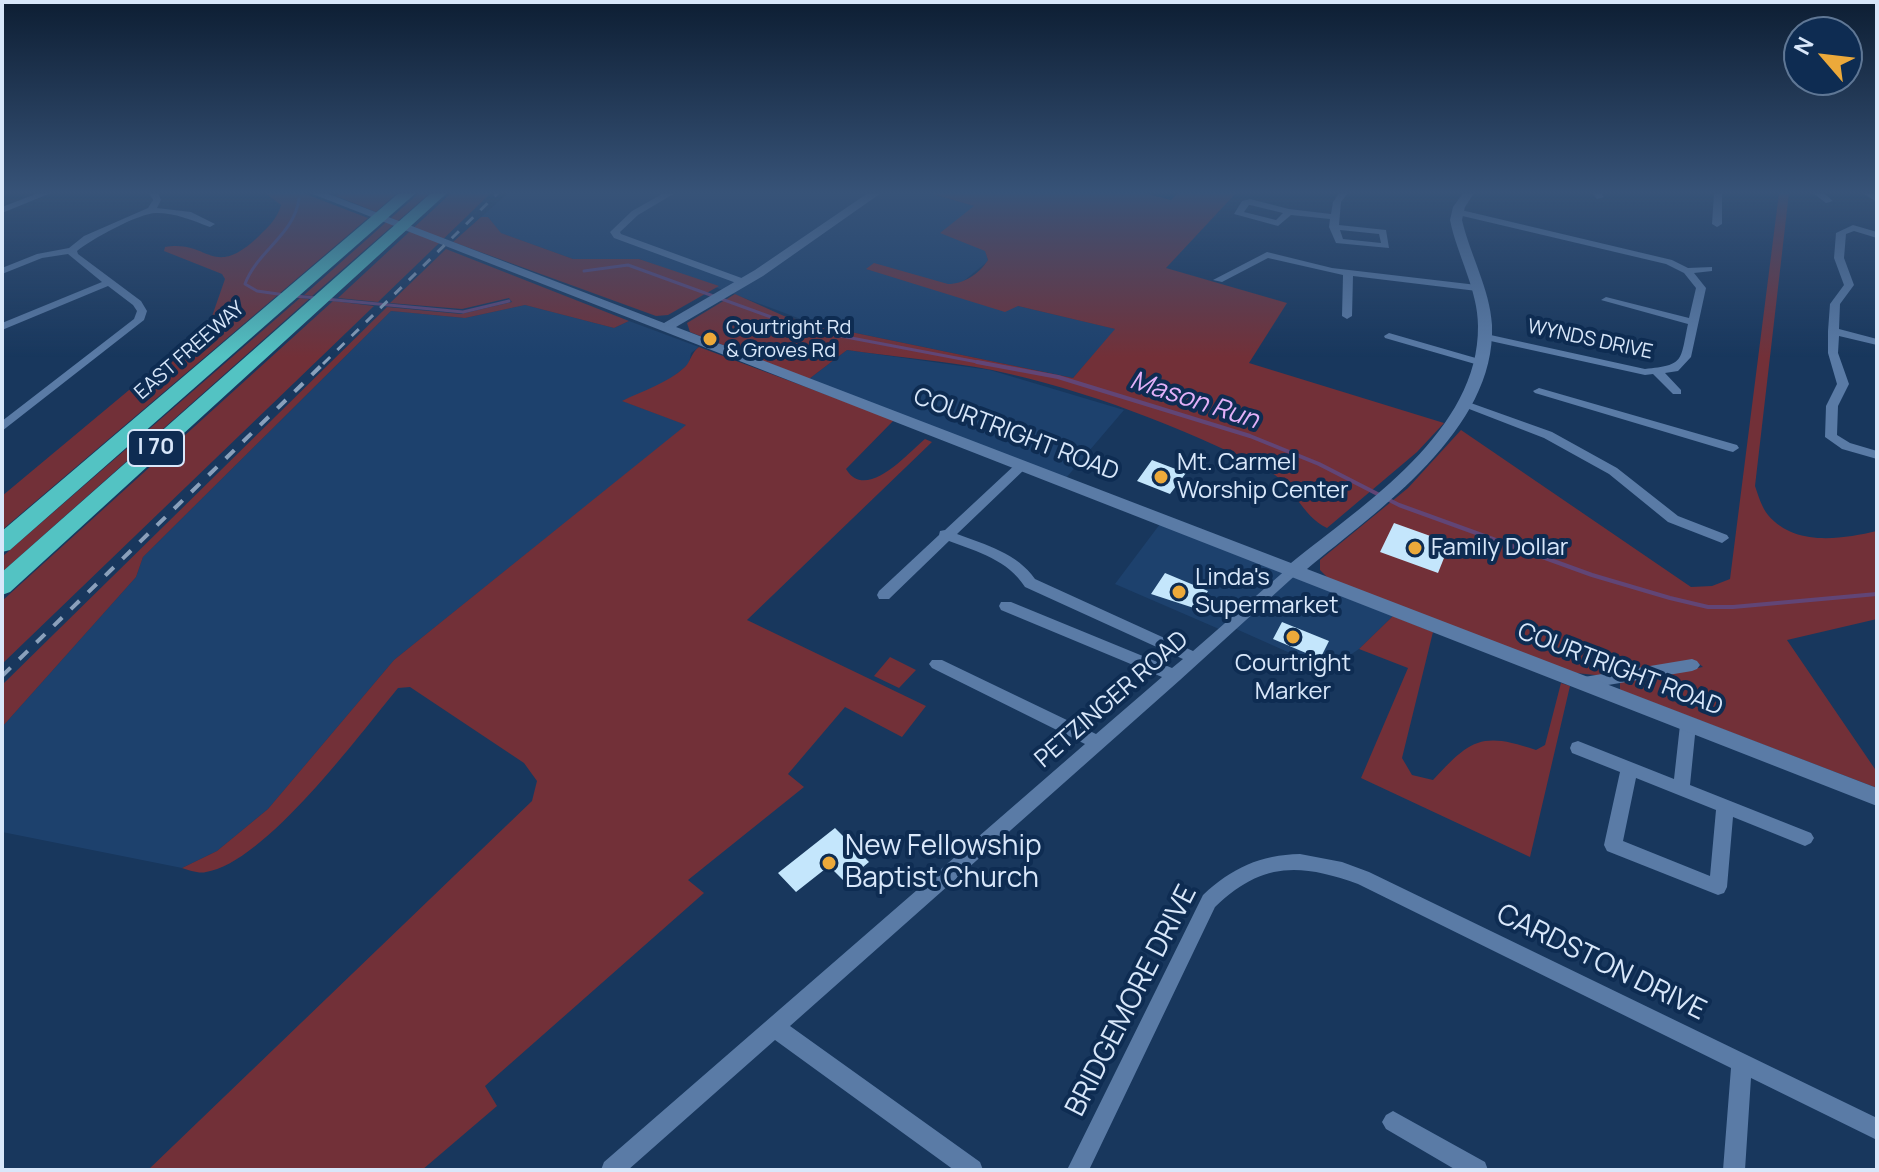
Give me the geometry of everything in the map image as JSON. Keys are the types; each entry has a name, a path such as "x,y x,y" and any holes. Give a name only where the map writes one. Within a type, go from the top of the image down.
{"highway":[{"name":"EAST FREEWAY","path":"2,544 346,248"},
{"name":"I 70","path":"2,586 379,248"}],"street":[{"path":"2,271 40,256 75,248"},
{"name":"COURTRIGHT ROAD","path":"456,248 1877,797"},
{"path":"645,248 743,282"},
{"path":"665,328 794,248"},
{"name":"PETZINGER ROAD","path":"612,1170 1427,455 1468,405 1482,363 1486,337 1477,288 1464,248"},
{"path":"1612,248 1648,256 1687,271 1709,269"},
{"path":"1840,248 1839,258 1849,285 1835,304 1833,353 1843,384 1832,406 1831,437 1846,446 1877,455"},
{"path":"2,427 139,320 142,311 73,255 72,250"},
{"path":"1218,280 1267,255 1348,274 1477,288"},
{"name":"WYNDS DRIVE","path":"1486,337 1626,369 1658,373 1674,369 1684,361 1701,288 1687,271"},
{"path":"1347,316 1348,274"},
{"path":"2,327 110,282"},
{"path":"1606,300 1693,322"},
{"path":"1833,331 1877,342"},
{"path":"1389,336 1482,363"},
{"path":"1658,373 1677,392"},
{"path":"1539,391 1733,448"},
{"path":"1468,405 1548,435 1613,471 1673,519 1722,538"},
{"path":"884,595 945,534 1022,465"},
{"path":"945,534 1010,562 1024,572 1030,583 1195,658"},
{"path":"1006,606 1175,676"},
{"path":"937,664 1099,743"},
{"path":"1584,683 1692,665"},
{"path":"1681,789 1688,725"},
{"path":"1578,748 1805,838"},
{"path":"1629,770 1613,845 1718,887 1725,808"},
{"name":"CARDSTON DRIVE","path":"1295,861 1317,863 1363,878 1877,1129"},
{"name":"BRIDGEMORE DRIVE","path":"1078,1170 1209,901 1232,877 1273,863 1295,861"},
{"path":"774,1027 972,1170"},
{"path":"1734,1170 1742,1063"},
{"path":"1393,1122 1477,1170"}],"shaded area":[{"path":"165,248 192,248 220,257 231,256 243,249 333,248 2,530 2,496 210,322 225,279 222,274 164,251"},
{"path":"357,248 367,248 312,296 304,295"},
{"path":"392,248 434,248 378,302 338,298"},
{"path":"469,248 542,248 573,259 639,259 719,286 668,315 656,316"},
{"path":"541,248 985,248 988,261 960,284 948,284 1018,306 1116,329 1073,378 817,325 639,259 573,259"},
{"path":"977,248 1185,248 1166,268 1287,303 1249,363 1444,423 1417,452 1327,528 1310,516 1284,483 1267,470 1201,439 1098,399 992,370 847,350 809,379 690,332 687,323 735,294 784,316 817,325 1073,378 1115,329 1018,306 1005,312 866,269 874,263 954,284 976,274 988,260 985,251"},
{"path":"1772,248 1783,248 1755,486 1768,515 1792,532 1834,538 1877,531 1877,619 1787,640 1877,772 1877,788 1620,690 1620,682 1703,667 1696,661 1604,676 1567,672 1328,578 1320,570 1320,560 1408,488 1461,430 1691,587 1712,586 1730,579"},
{"path":"446,249 629,321 614,328 525,305 465,318 391,311 143,557 136,577 2,727 2,685 387,307 461,314 512,302 509,298 462,309 390,303"},
{"path":"300,298 309,299 2,572 2,557"},
{"path":"333,301 374,306 2,664 2,601"},
{"path":"525,305 614,328 629,321 699,347 691,353 689,364 664,384 623,401 687,425 394,660 268,809 217,851 182,868 2,832 2,727 136,577 143,557 391,311 465,318"},
{"path":"699,347 894,420 846,469 854,478 875,478 897,464 925,439 932,442 747,620 926,706 902,737 845,707 788,774 804,787 688,880 704,893 485,1086 497,1106 422,1170 148,1170 532,801 537,781 524,763 410,687 398,688 310,794 255,846 230,863 206,872 182,868 217,851 268,809 394,660 686,425 622,401 678,373"},
{"path":"847,350 990,370 1124,410 1066,478 809,379"},
{"path":"1160,524 1393,616 1359,649 1328,670 1225,624 1219,629 1115,584"},
{"path":"1393,616 1433,632 1402,758 1412,775 1433,780 1457,756 1478,743 1502,741 1536,750 1545,745 1561,683 1570,686 1530,857 1361,778 1408,668 1359,649"},
{"path":"890,657 916,670 899,688 874,676"}],"building":[{"name":"Mt. Carmel Worship Center","path":"1152,460 1186,473 1170,494 1137,481"},
{"name":"Family Dollar","path":"1394,523 1450,543 1438,573 1380,552"},
{"name":"Linda's Supermarket","path":"1165,573 1208,591 1197,609 1151,594"},
{"name":"Courtright Marker","path":"1282,622 1329,641 1320,659 1273,639"},
{"name":"New Fellowship Baptist Church","path":"835,828 869,862 845,882 829,866 796,892 778,873"}],"waterway":[{"name":"Mason Run","path":"270,248 245,284 257,291 285,295"},
{"name":"Mason Run","path":"584,271 628,265 804,329 988,364"},
{"name":"Mason Run","path":"294,296 317,298"},
{"name":"Mason Run","path":"325,299 463,312 509,301"},
{"name":"Mason Run","path":"977,362 1058,377 1250,436 1319,464 1399,505 1592,575 1670,598 1708,607 1733,607 1877,594"}],"railway":[{"path":"323,364 442,248"},
{"path":"2,676 325,362"}],"place":[{"name":"Courtright Rd & Groves Rd","path":"710,339"},
{"name":"Mt. Carmel Worship Center","path":"1161,477"},
{"name":"Family Dollar","path":"1415,548"},
{"name":"Linda's Supermarket","path":"1179,592"},
{"name":"Courtright Marker","path":"1293,637"},
{"name":"New Fellowship Baptist Church","path":"829,863"}]}
